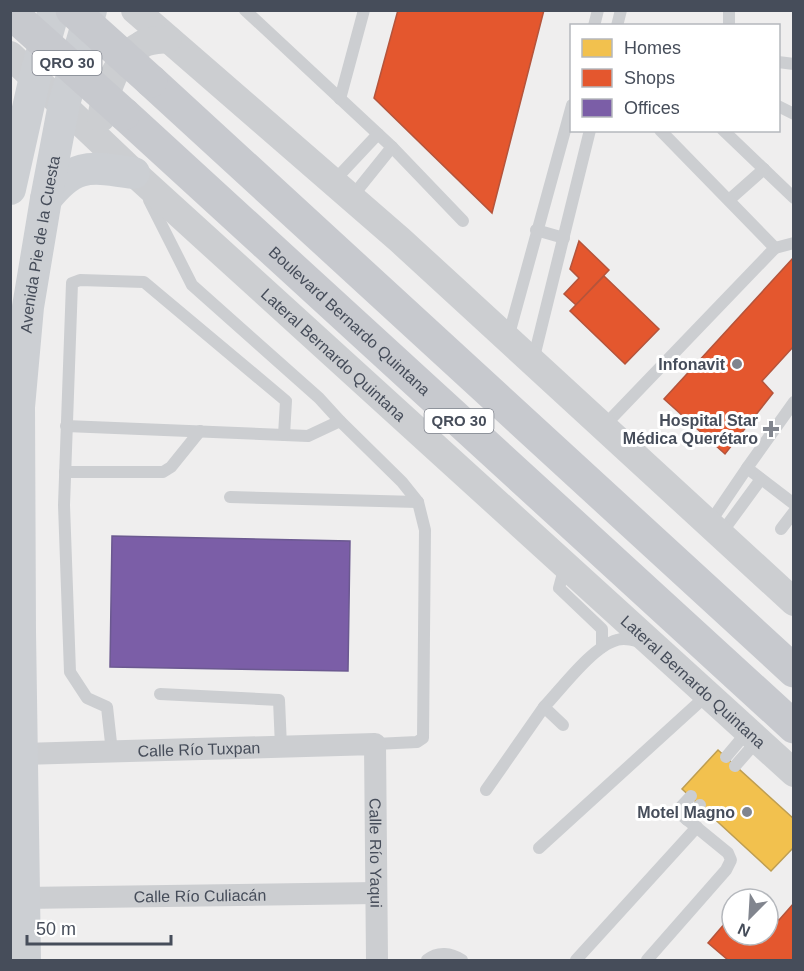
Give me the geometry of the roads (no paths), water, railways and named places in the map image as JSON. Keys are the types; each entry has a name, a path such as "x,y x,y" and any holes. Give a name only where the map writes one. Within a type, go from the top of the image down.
{"main road":[{"path":"10,189 35,77 54,10"},
{"name":"QRO 30","path":"72,10 792,670"},
{"name":"Avenida Pie de la Cuesta","path":"24,960 16,753 21,708 19,407 28,307 45,199 64,104 91,10"},
{"name":"Boulevard Bernardo Quintana","path":"10,12 794,728"},
{"path":"45,199 61,180 79,171 102,167 134,173"}],"street":[{"path":"10,36 23,23 28,10"},
{"path":"135,10 342,190 793,601"},
{"path":"102,143 100,120 111,79 129,53 142,43 168,39"},
{"name":"Lateral Bernardo Quintana","path":"10,55 134,173 286,309 706,696 794,773"},
{"name":"Calle Río Tuxpan","path":"16,753 375,744"},
{"name":"Calle Río Yaqui","path":"375,744 376,960"},
{"name":"Calle Río Culiacán","path":"23,898 376,893"}],"lane":[{"path":"244,10 392,147 463,221"},
{"path":"340,99 364,10"},
{"path":"780,107 794,114"},
{"path":"507,339 570,112"},
{"path":"532,362 590,132"},
{"path":"662,132 774,248"},
{"path":"725,132 794,198"},
{"path":"342,190 378,134"},
{"path":"342,190 392,147"},
{"path":"729,200 764,169"},
{"path":"134,173 165,228 192,285 318,398 402,482 418,502 425,530 423,738 417,742 375,744"},
{"path":"536,230 564,238"},
{"path":"603,427 774,248 794,243"},
{"path":"112,752 107,707 87,698 70,672 65,472 72,283 80,280 144,282 286,400 284,435"},
{"path":"714,530 747,468 794,402"},
{"path":"66,426 308,436 340,421"},
{"path":"65,472 163,472 171,467 200,431"},
{"path":"747,468 794,504"},
{"path":"714,530 761,479"},
{"path":"230,497 418,502"},
{"path":"781,529 794,512"},
{"path":"565,566 559,588 602,628 602,647"},
{"path":"486,790 544,707 602,647 618,640 629,639 650,645"},
{"path":"160,693 279,700 281,747"},
{"path":"539,848 706,696"},
{"path":"544,707 563,725"},
{"path":"730,761 752,737"},
{"path":"647,960 726,870 731,860 728,853 678,810 695,801"},
{"path":"576,960 692,824"},
{"path":"10,940 24,960"},
{"path":"428,960 433,955 446,953 462,960"}],"place":[{"name":"Infonavit","path":"737,364"},
{"name":"Hospital Star Médica Querétaro","path":"771,429"},
{"name":"Motel Magno","path":"747,812"}]}
